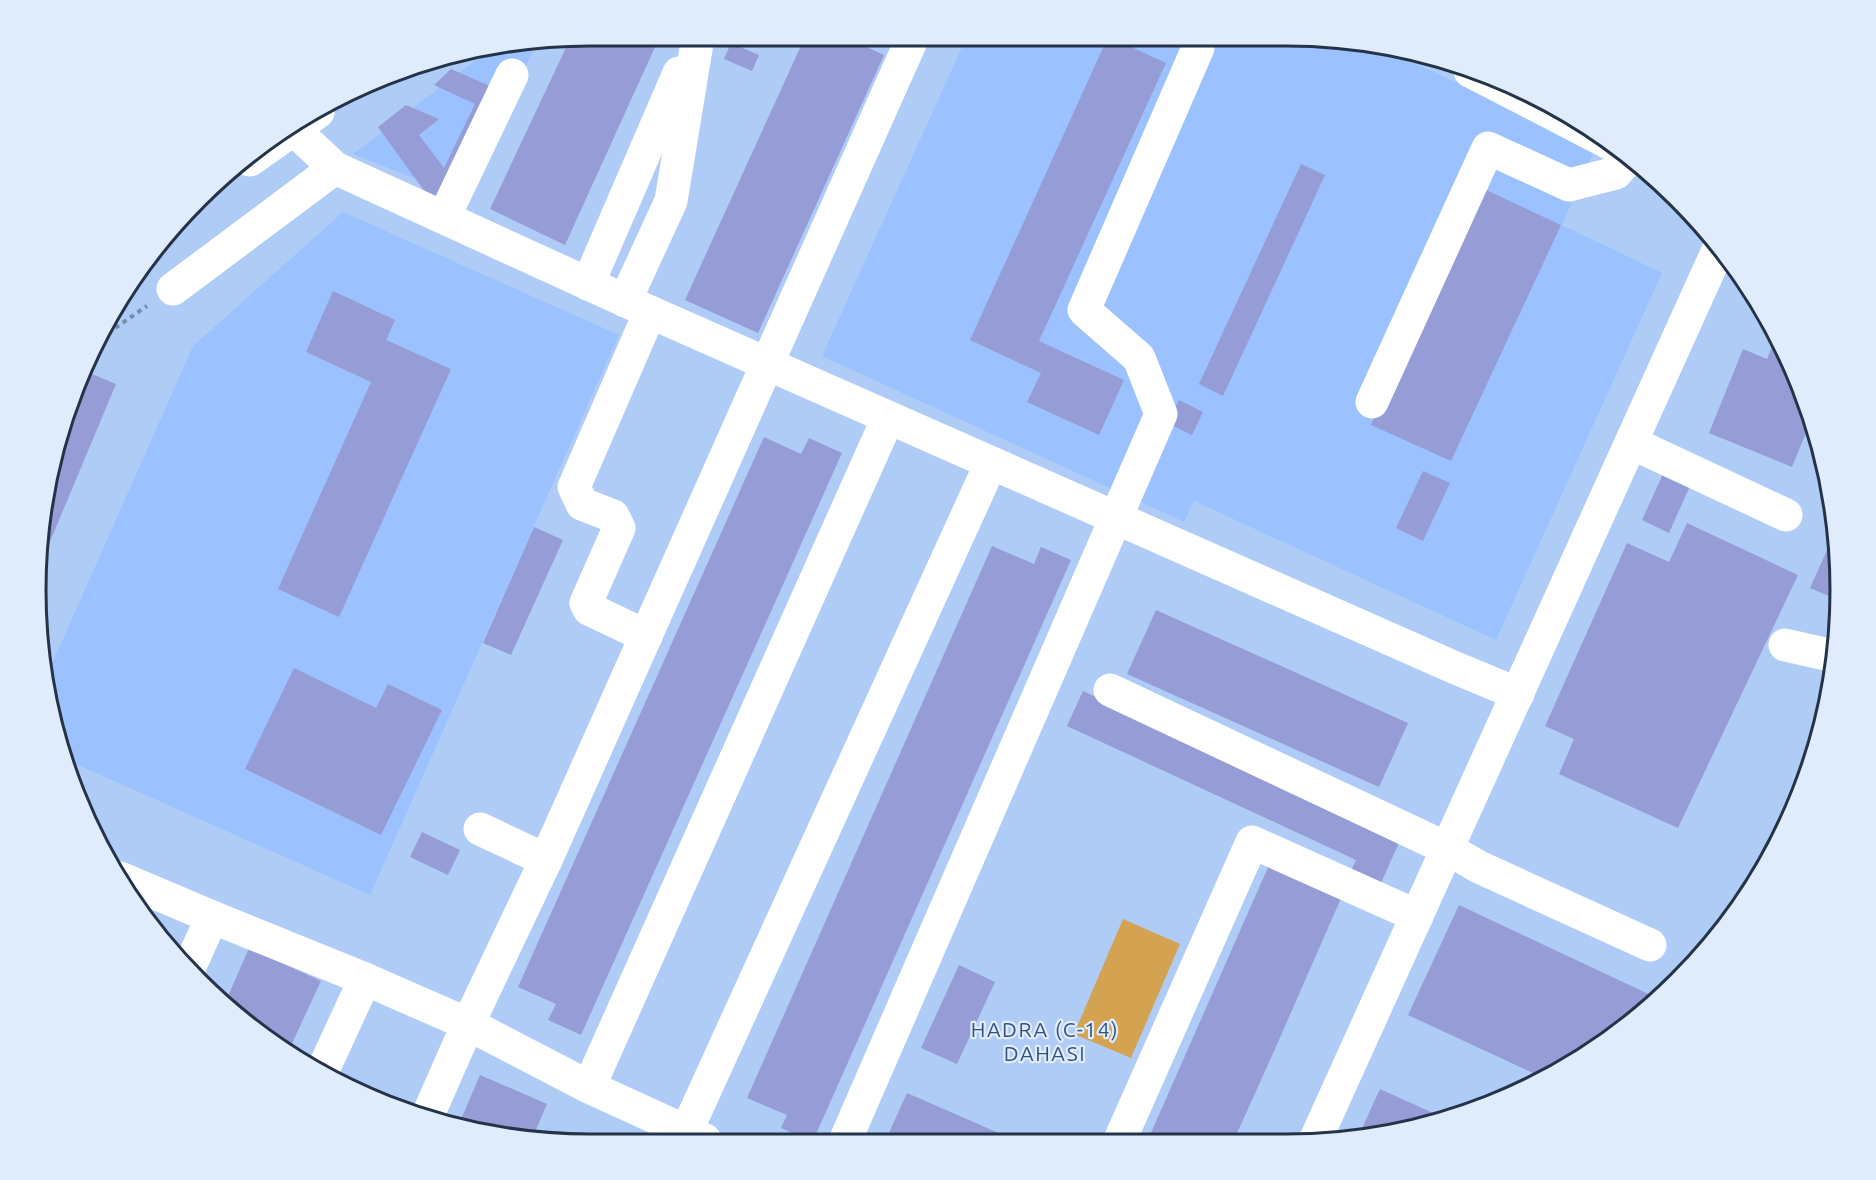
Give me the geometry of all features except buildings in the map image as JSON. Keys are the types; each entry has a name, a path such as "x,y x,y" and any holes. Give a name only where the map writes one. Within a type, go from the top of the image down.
{"lane":[{"path":"588,284 693,46"},
{"path":"645,636 589,609 586,603 619,528 613,516 582,504 574,487 638,306 671,201 696,46"},
{"path":"430,1110 468,1024 546,860 909,46"},
{"path":"848,1134 1161,414 1139,358 1084,310 1198,48"},
{"path":"444,217 512,75"},
{"path":"304,128 335,168 888,418 1518,694"},
{"path":"1372,402 1488,148 1569,185 1616,173 1624,164"},
{"path":"173,289 335,168"},
{"path":"1319,1132 1715,257"},
{"path":"589,1087 888,418"},
{"path":"1632,443 1786,515"},
{"path":"696,1134 991,463"},
{"path":"1785,645 1826,654"},
{"path":"1110,690 1448,849 1479,867 1650,945"},
{"path":"480,829 546,860"},
{"path":"1123,1134 1251,842 1417,916"},
{"path":"136,889 365,979 468,1024 589,1087 691,1134"},
{"path":"193,960 212,917"},
{"path":"325,1065 365,979"}],"path":[{"path":"113,329 173,289"}],"shaded area":[{"path":"1286,46 1357,51 1410,61 1596,147 1562,225 1662,273 1496,640 1194,501 1184,522 822,356 962,47"},
{"path":"534,50 464,198 353,154 478,58"},
{"path":"343,212 619,335 370,895 75,763 65,731 52,665 193,346"},
{"path":"1123,919 1180,944 1131,1058 1074,1034"}],"district":[{"name":"HADRA (C-14) DAHASI","path":"1045,1042"}]}
